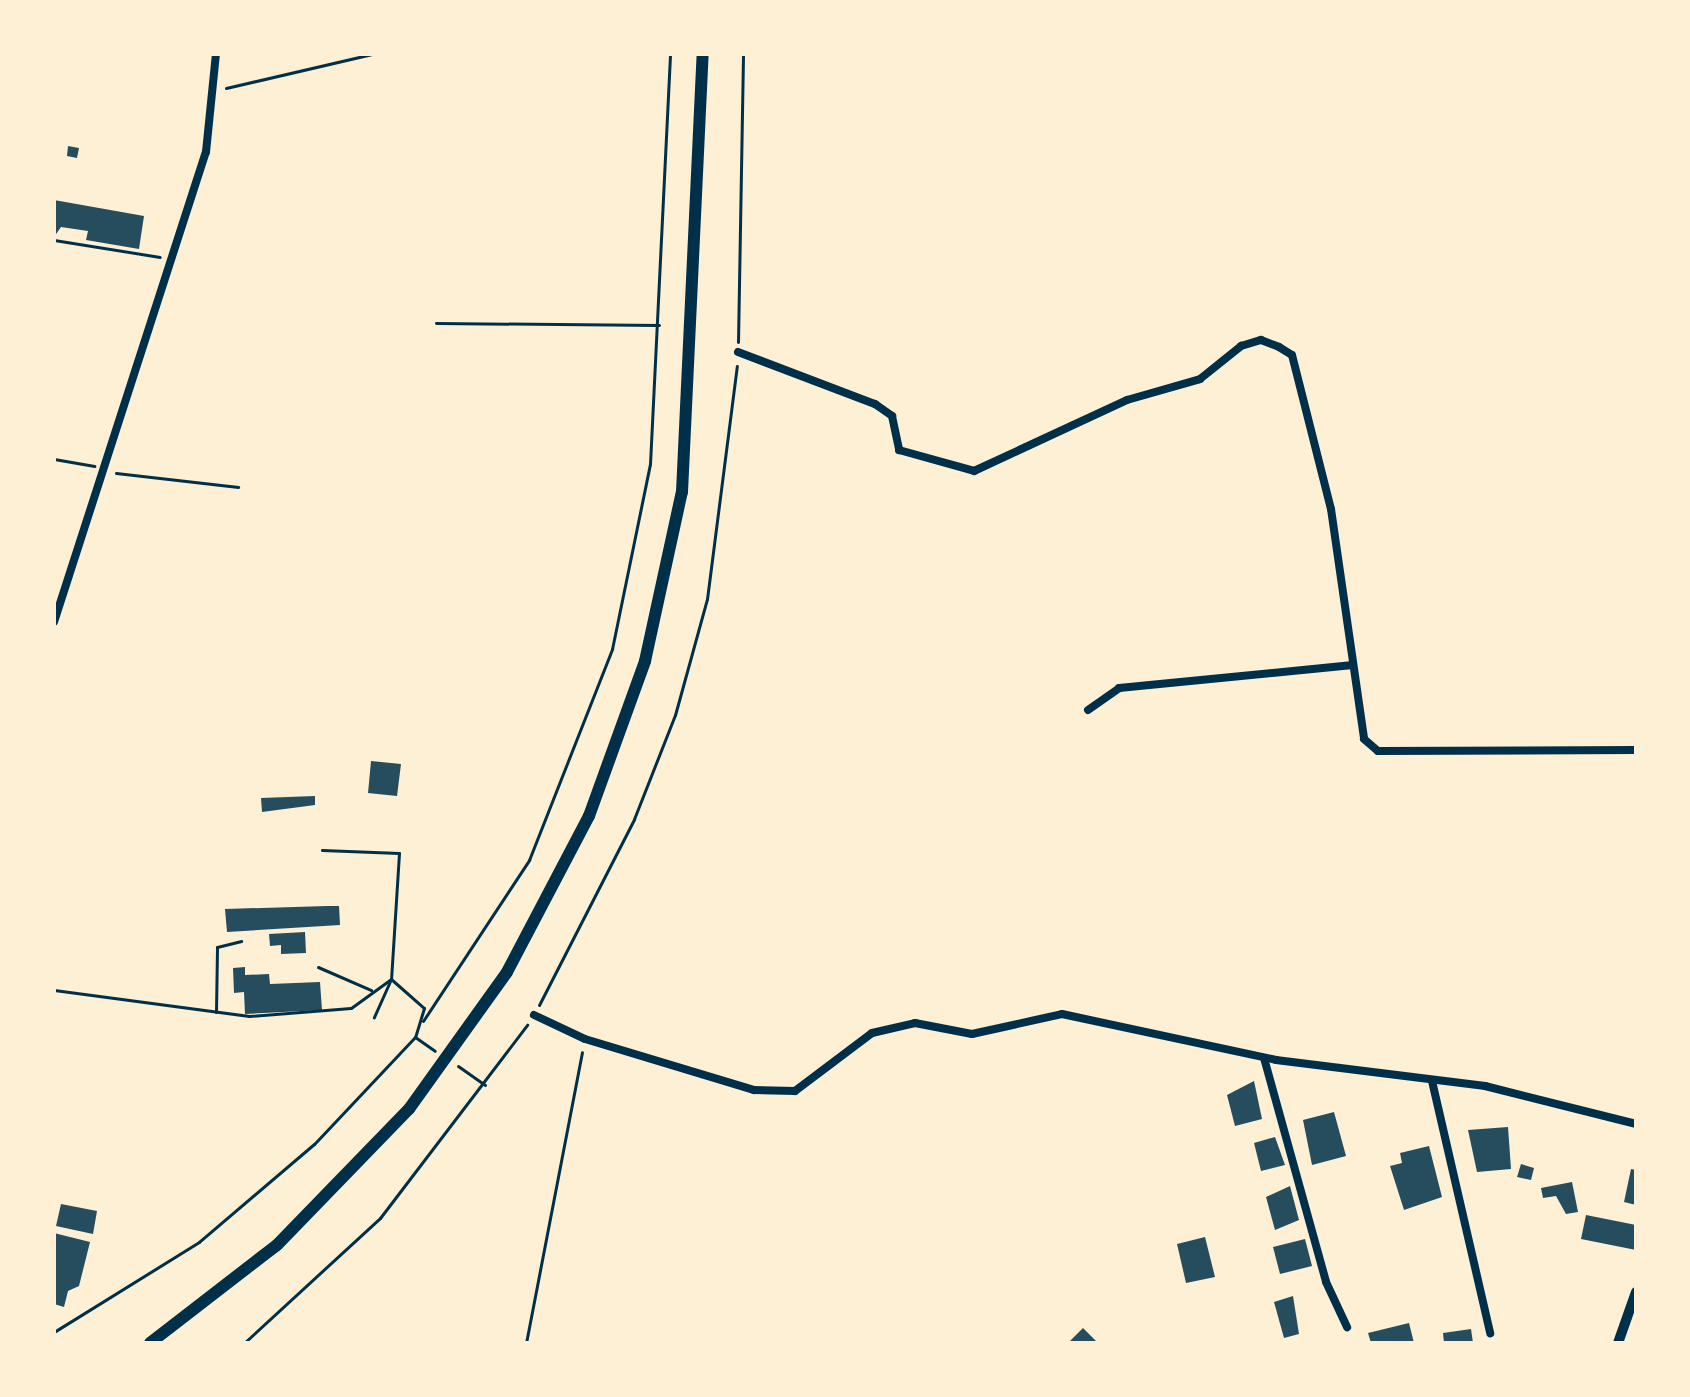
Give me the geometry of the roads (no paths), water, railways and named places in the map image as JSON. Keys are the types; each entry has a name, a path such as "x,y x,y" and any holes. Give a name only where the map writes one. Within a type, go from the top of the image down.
{"main road":[{"path":"150,1343 277,1245 438,1073 534,926 589,816 658,613 688,445 703,54"}],"street":[{"path":"54,622 206,152 216,54"},
{"path":"738,352 875,404 892,416 899,450 974,471 1127,400 1200,379 1241,346 1261,340 1279,347 1292,355 1331,509 1364,739 1378,751 1636,750"},
{"path":"1088,710 1119,688 1353,665"},
{"path":"534,1015 585,1039 754,1090 795,1091 872,1033 915,1023 972,1034 1062,1014 1264,1058 1485,1086 1636,1124"},
{"path":"1264,1058 1326,1282 1347,1327"},
{"path":"1432,1081 1490,1333"},
{"path":"1618,1343 1636,1292"}]}
